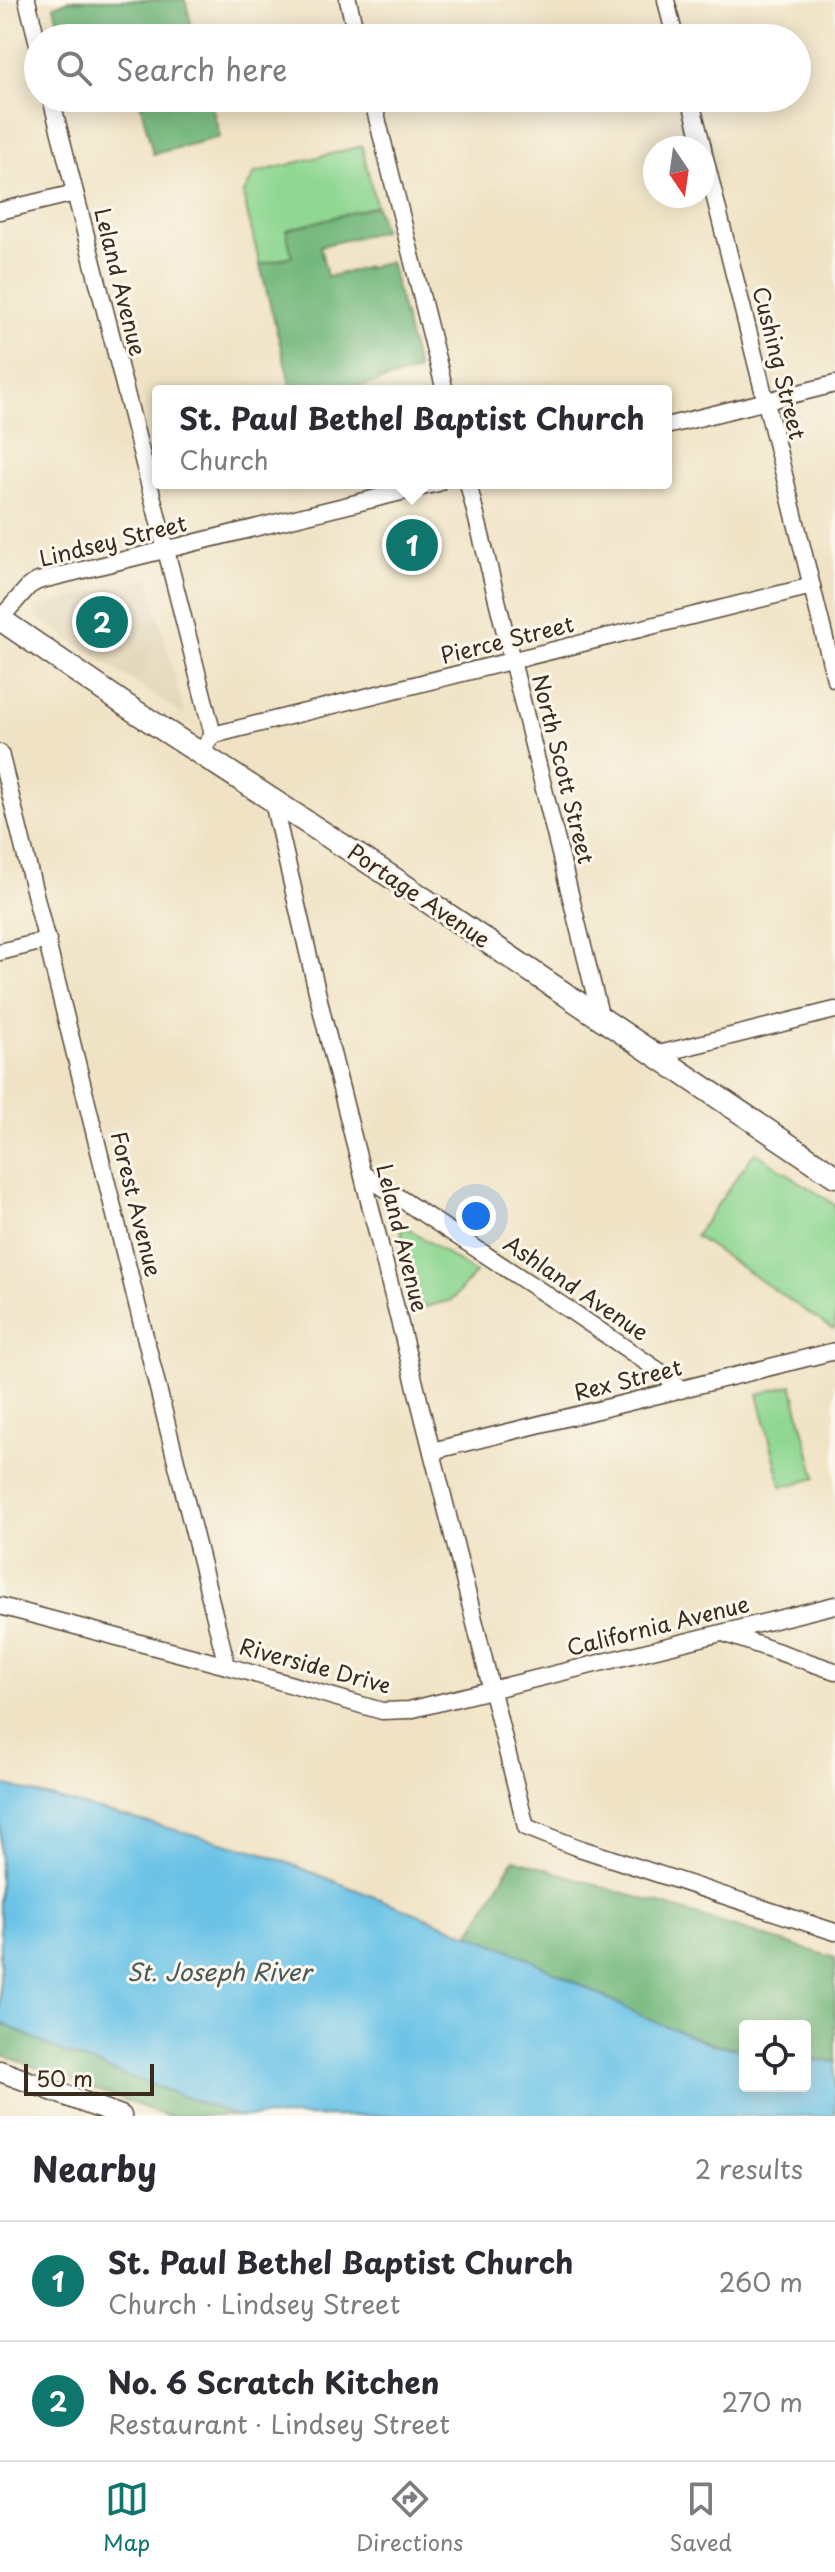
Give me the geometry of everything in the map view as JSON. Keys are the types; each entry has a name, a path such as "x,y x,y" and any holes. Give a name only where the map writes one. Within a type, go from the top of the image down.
{"main road":[{"name":"Portage Avenue","path":"0,619 207,744 272,798 835,1176"}],"street":[{"path":"27,0 33,24"},
{"path":"348,0 354,24"},
{"path":"666,0 672,24"},
{"name":"Leland Avenue","path":"55,112 166,551 207,744"},
{"path":"375,112 444,385"},
{"name":"Cushing Street","path":"694,112 700,136"},
{"path":"0,211 75,193"},
{"name":"Cushing Street","path":"715,197 835,679"},
{"path":"672,424 835,384"},
{"name":"Lindsey Street","path":"0,619 29,586 38,581 414,489"},
{"name":"North Scott Street","path":"470,489 601,1019"},
{"name":"Pierce Street","path":"207,744 514,661 812,586"},
{"name":"Forest Avenue","path":"0,753 227,1666"},
{"name":"Leland Avenue","path":"272,798 323,1017 491,1689"},
{"path":"0,952 48,940"},
{"path":"655,1055 835,1010"},
{"name":"Ashland Avenue","path":"363,1174 558,1302 662,1373 681,1390"},
{"name":"Rex Street","path":"432,1451 835,1351"},
{"name":"California Avenue","path":"491,1689 835,1605"},
{"name":"Riverside Drive","path":"0,1606 382,1711 409,1710 491,1689"},
{"path":"724,1633 835,1671"},
{"path":"491,1689 526,1827 576,1847 835,1932"},
{"path":"0,2071 121,2116"}],"shaded area":[{"path":"149,579 185,716 35,616 36,607"}],"green space":[{"path":"69,0 185,0 191,24 58,24 54,6"},
{"path":"142,112 214,112 220,137 153,154"},
{"path":"362,146 376,206 287,230 292,256 260,265 243,195 255,173"},
{"path":"376,206 383,231 320,246 327,277 390,262 418,371 365,385 290,385 260,265 292,256 286,230"},
{"path":"755,1152 835,1205 835,1328 832,1329 695,1236"},
{"path":"399,1222 475,1273 452,1300 420,1308"},
{"path":"792,1385 816,1478 782,1487 758,1394"},
{"path":"514,1859 835,1958 835,2062 811,2060 811,2020 739,2020 739,2049 715,2044 657,2024 514,1952 469,1935"},
{"path":"0,2022 64,2053 237,2116 167,2116 0,2054"}],"water":[{"name":"St. Joseph River","path":"0,1784 260,1852 517,1953 648,2019 714,2045 739,2049 739,2092 811,2092 811,2060 835,2062 835,2116 237,2116 64,2053 0,2022"}],"place":[{"name":"St. Paul Bethel Baptist Church","path":"412,545"},
{"name":"No. 6 Scratch Kitchen","path":"102,622"}]}
